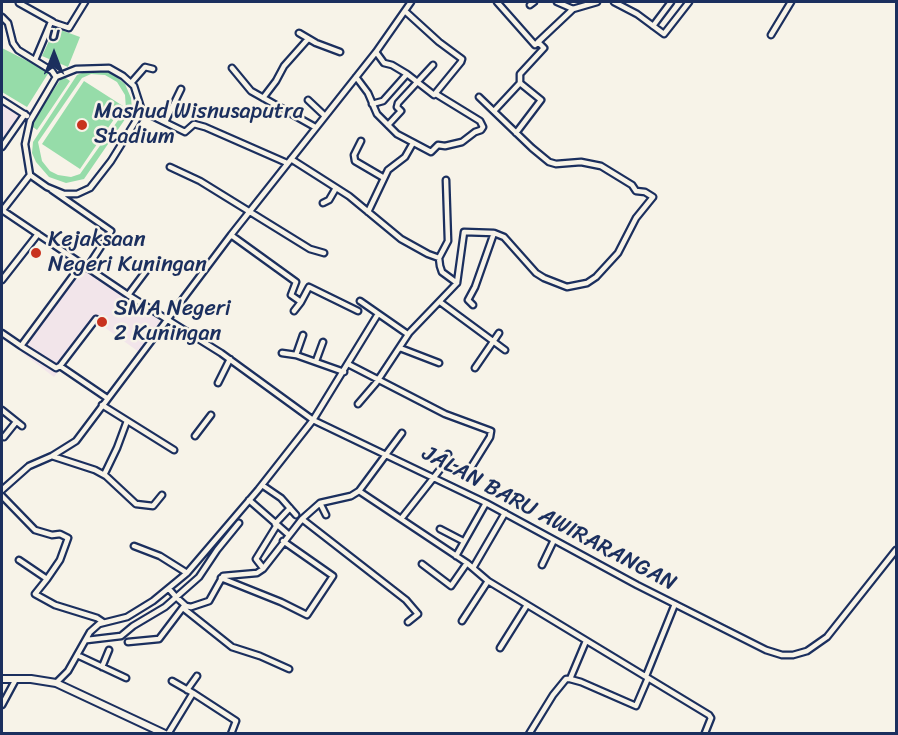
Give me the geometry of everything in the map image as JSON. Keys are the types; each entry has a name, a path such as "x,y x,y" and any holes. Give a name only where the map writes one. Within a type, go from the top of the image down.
{"main road":[{"path":"2,679 31,678 56,683 166,734"}],"street":[{"path":"19,3 69,28 85,2"},
{"path":"2,490 29,466 52,456 76,441 231,235 357,77 411,2"},
{"path":"497,2 535,45 573,9 597,2"},
{"path":"556,2 573,9"},
{"path":"614,2 637,14 665,34 689,2"},
{"path":"653,26 671,2"},
{"path":"771,35 791,2"},
{"path":"405,11 439,42 462,59 436,94"},
{"path":"2,17 8,23 13,43 18,50 52,71 56,77"},
{"path":"35,60 53,22"},
{"path":"298,33 340,52"},
{"path":"263,98 284,66 308,39"},
{"path":"494,111 520,82 520,74 544,48 538,42"},
{"path":"357,77 368,93 377,114 397,134 431,152 438,145 445,146 462,142 481,130 483,127 480,121 436,94 434,95 407,74 384,63 376,52"},
{"path":"388,125 401,111 398,104 433,64"},
{"path":"131,83 146,67 153,69"},
{"path":"2,211 30,175 25,144 32,119 56,77 76,69 109,68 131,83 142,111 184,132 194,124 205,127 289,161 336,188 401,239 428,255 439,258"},
{"path":"232,68 252,91 315,128"},
{"path":"372,104 383,101 407,74"},
{"path":"516,133 541,100 520,82"},
{"path":"165,122 182,89"},
{"path":"358,404 409,333 440,302 455,281 464,232 494,233 504,237 536,273 544,278 567,286 586,283 596,277 618,253 636,218 652,198 648,194 636,191 632,184 601,166 581,162 556,164 549,162 479,97"},
{"path":"2,100 32,119"},
{"path":"308,100 325,116"},
{"path":"30,175 51,189 64,194 78,194 90,188 111,161 142,111"},
{"path":"2,147 25,114"},
{"path":"360,141 354,155 355,161 384,178"},
{"path":"369,212 392,165 405,157 413,143"},
{"path":"170,167 200,181 309,249 324,253"},
{"path":"446,180 448,241 439,258 442,272 455,281"},
{"path":"323,203 329,200 336,188"},
{"path":"21,346 111,231 55,194 51,189"},
{"name":"JALAN BARU AWIRARANGAN","path":"2,211 128,296 230,359 313,420 486,503 766,650 793,656 807,651 827,637 897,550"},
{"path":"473,305 468,300 475,287 494,233"},
{"path":"2,280 38,234"},
{"path":"231,235 296,282 291,295 301,302"},
{"path":"128,296 152,263"},
{"path":"294,310 309,287 358,311"},
{"path":"360,301 406,333"},
{"path":"440,302 505,350"},
{"path":"87,639 121,636 130,622 204,560 251,502 266,488 344,372 378,314"},
{"path":"2,332 51,367 56,368 60,366 96,319"},
{"path":"475,368 499,333"},
{"path":"296,355 303,335"},
{"path":"316,361 323,342"},
{"path":"400,348 439,363"},
{"path":"282,352 316,361 344,372"},
{"path":"218,383 230,359"},
{"path":"348,364 444,414 491,432 467,474 443,464"},
{"path":"60,366 107,398"},
{"path":"102,405 174,450"},
{"path":"2,410 22,426"},
{"path":"195,436 211,415"},
{"path":"104,475 127,421"},
{"path":"4,437 16,422"},
{"path":"184,607 206,603 223,576 257,573 302,519 320,503 351,496 358,491 402,433"},
{"path":"401,519 443,464 448,454"},
{"path":"52,456 104,475 136,504 153,506 162,495"},
{"path":"266,488 281,498 296,516"},
{"path":"358,491 467,563 488,581 710,716 705,733"},
{"path":"2,496 35,530 52,535 60,534 68,538 60,560 35,594 55,605 103,622 130,622 165,607 199,577 204,560 229,528 239,523"},
{"path":"251,502 289,535"},
{"path":"320,503 327,515"},
{"path":"456,556 486,503"},
{"path":"263,568 256,559 276,525 290,508"},
{"path":"473,568 504,513"},
{"path":"302,519 406,600 418,614 408,622"},
{"path":"440,529 463,542"},
{"path":"542,565 554,540"},
{"path":"221,578 307,615 333,576 283,541"},
{"path":"134,546 160,556 187,573"},
{"path":"19,560 47,579"},
{"path":"422,564 451,586 467,563"},
{"path":"462,621 488,581"},
{"path":"169,589 184,607 232,647 289,669"},
{"path":"500,648 526,604"},
{"path":"529,734 553,695 566,680 581,682 636,706 675,604"},
{"path":"128,642 159,639 184,607"},
{"path":"56,683 68,670 90,632 103,622"},
{"path":"570,679 586,641"},
{"path":"102,667 109,650"},
{"path":"77,655 126,678"},
{"path":"187,690 197,676"},
{"path":"2,705 16,679"},
{"path":"172,681 236,721 231,734"},
{"path":"166,734 192,693"}],"shaded area":[{"path":"2,105 21,117 2,143"},
{"name":"SMA Negeri 2 Kuningan","path":"85,267 161,321 139,352 97,322 54,377 21,352"}],"green space":[{"path":"55,28 80,37 68,67 42,56"},
{"path":"2,48 49,72 27,107 2,92"},
{"path":"103,70 113,74 125,84 131,98 132,109 84,179 66,183 49,177 36,162 32,153 33,142 77,75 87,71","holes":["91,74 105,75 117,82 125,95 126,109 80,174 71,177 50,171 42,161 38,142 82,78"]},
{"path":"63,76 70,81 37,130 30,125"},
{"name":"Mashud Wisnusaputra Stadium","path":"84,81 123,106 80,169 42,144"}],"place":[{"name":"Mashud Wisnusaputra Stadium","path":"82,125"},
{"name":"Kejaksaan Negeri Kuningan","path":"36,253"},
{"name":"SMA Negeri 2 Kuningan","path":"102,322"}]}
